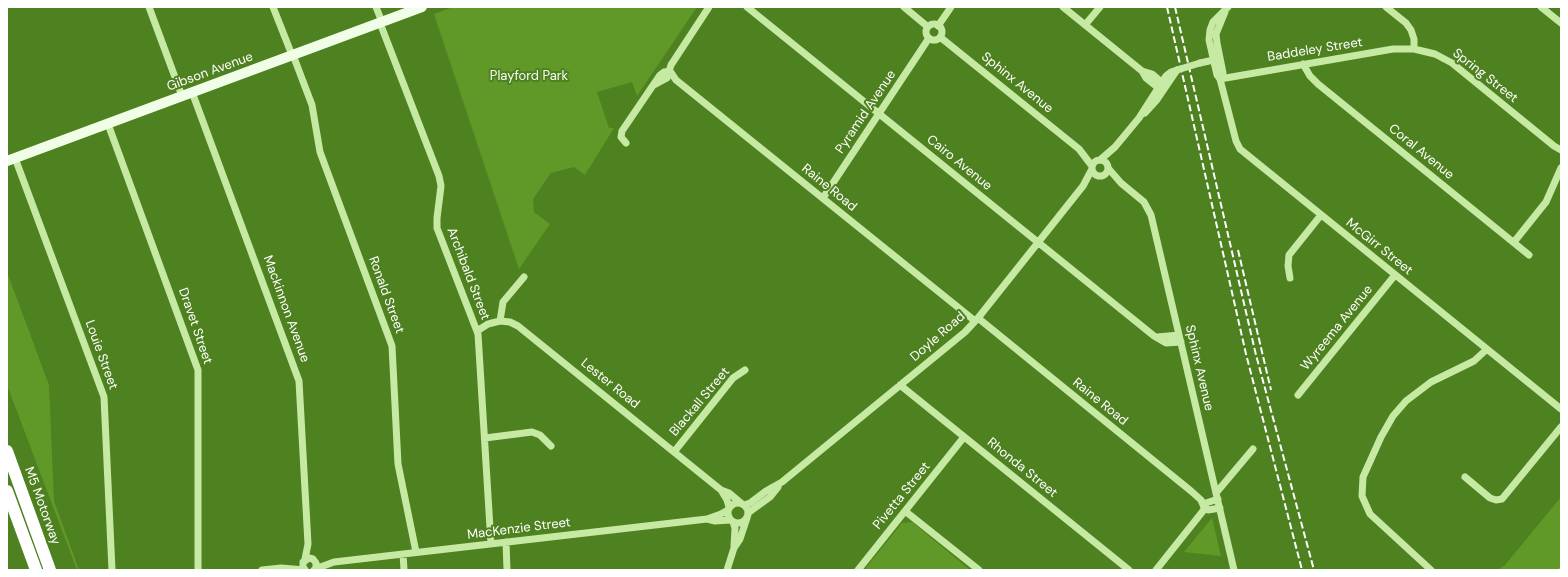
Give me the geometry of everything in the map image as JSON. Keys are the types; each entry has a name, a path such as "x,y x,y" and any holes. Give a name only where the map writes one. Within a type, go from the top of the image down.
{"highway":[{"name":"M5 Motorway","path":"7,451 50,570"},
{"path":"7,491 36,570"}],"main road":[{"name":"Gibson Avenue","path":"11,160 422,7"}],"street":[{"path":"149,7 182,96"},
{"name":"Ronald Street","path":"273,7 312,105 320,152 392,346 398,464 416,552"},
{"name":"Archibald Street","path":"376,7 440,180 436,222 437,228 477,331 492,544"},
{"path":"626,143 621,137 622,131 664,72 670,72 671,64 709,7"},
{"name":"Cairo Avenue","path":"747,7 1038,243 1157,337 1180,338"},
{"path":"904,7 928,27"},
{"path":"938,26 951,7"},
{"path":"1063,7 1142,71 1152,74 1162,87"},
{"path":"1085,25 1100,7"},
{"path":"1386,7 1406,23 1411,30 1414,38 1414,49"},
{"path":"1541,7 1561,23"},
{"path":"1220,79 1217,75 1217,60 1209,40 1210,30 1216,18 1227,9"},
{"path":"928,27 933,25 938,26"},
{"path":"928,27 926,31 929,38 934,40 940,37 941,32 938,26"},
{"name":"Sphinx Avenue","path":"940,37 1079,149 1100,160"},
{"name":"Pyramid Avenue","path":"822,198 929,38"},
{"name":"Baddeley Street","path":"1220,79 1393,50 1414,49"},
{"name":"Spring Street","path":"1414,49 1435,54 1452,64 1561,150"},
{"path":"1115,147 1107,172 1100,176 1096,174 1092,167 1095,162 1100,160 1115,147 1139,118 1152,107 1171,72 1200,63 1217,60"},
{"name":"Coral Avenue","path":"1303,64 1310,76 1318,84 1529,255"},
{"name":"Raine Road","path":"670,72 676,80 822,198 1191,491 1201,500 1204,508"},
{"name":"McGirr Street","path":"1220,79 1236,141 1240,149 1561,409"},
{"name":"Mackinnon Avenue","path":"192,92 299,381 309,559"},
{"name":"Dravet Street","path":"108,124 198,370 198,570"},
{"name":"Sphinx Avenue","path":"1079,149 1092,167"},
{"name":"Louie Street","path":"11,160 104,401 112,570"},
{"path":"1100,160 1106,162 1108,167"},
{"name":"Doyle Road","path":"743,504 752,502 766,491 782,482 965,332 1084,186 1092,167"},
{"name":"Sphinx Avenue","path":"1108,167 1122,183 1144,202 1151,215 1234,570"},
{"path":"1514,242 1546,202 1561,168"},
{"name":"Sphinx Avenue","path":"1100,176 1122,183"},
{"name":"Doyle Road","path":"1084,186 1100,176"},
{"path":"1290,278 1288,266 1289,255 1321,215"},
{"name":"Wyreema Avenue","path":"1298,395 1395,275"},
{"path":"477,331 488,324 500,321 503,302 524,277"},
{"name":"Lester Road","path":"500,321 510,322 521,328 721,490 728,500 729,508"},
{"path":"1431,570 1370,514 1362,496 1363,477 1381,437 1393,416 1402,405 1423,387 1474,361 1487,349"},
{"name":"Blackall Street","path":"674,452 734,378 745,370"},
{"name":"Rhonda Street","path":"900,385 1129,570"},
{"path":"1465,477 1490,498 1496,500 1502,499 1561,427"},
{"path":"485,438 532,432 540,435 551,446"},
{"name":"Pivetta Street","path":"858,570 964,437"},
{"path":"1156,570 1203,511 1206,502 1217,496 1253,449"},
{"name":"Doyle Road","path":"748,515 770,497 782,482"},
{"name":"Lester Road","path":"721,490 729,493 743,504"},
{"path":"727,570 734,548 735,528 728,516 729,508 735,503 743,504 747,508 748,515 740,539 734,548"},
{"name":"MacKenzie Street","path":"314,569 334,562 707,519 721,514 729,508"},
{"path":"1204,508 1208,510 1220,508"},
{"path":"905,511 979,570"},
{"path":"732,521 741,523 748,515"},
{"name":"MacKenzie Street","path":"707,519 715,521 732,521"},
{"path":"506,542 507,570"},
{"path":"403,554 404,570"},
{"path":"305,570 303,564 309,559 316,565 314,569"},
{"name":"MacKenzie Street","path":"281,568 309,559 334,562"},
{"name":"MacKenzie Street","path":"262,570 281,568 305,570"}],"green space":[{"name":"Playford Park","path":"453,7 697,7 637,96 632,82 597,92 609,128 614,128 585,175 574,167 551,173 533,199 534,212 550,224 519,269 434,14"},
{"path":"7,272 49,385 54,501 79,570 77,570 7,385"},
{"path":"1561,497 1561,570 1497,570 1505,565"},
{"path":"1212,518 1221,556 1184,552"},
{"path":"912,522 970,570 864,570 902,523"}],"railway":[{"path":"1167,7 1246,354 1302,570"},
{"path":"1175,7 1256,355 1314,570"},
{"path":"1238,250 1271,390"}]}
